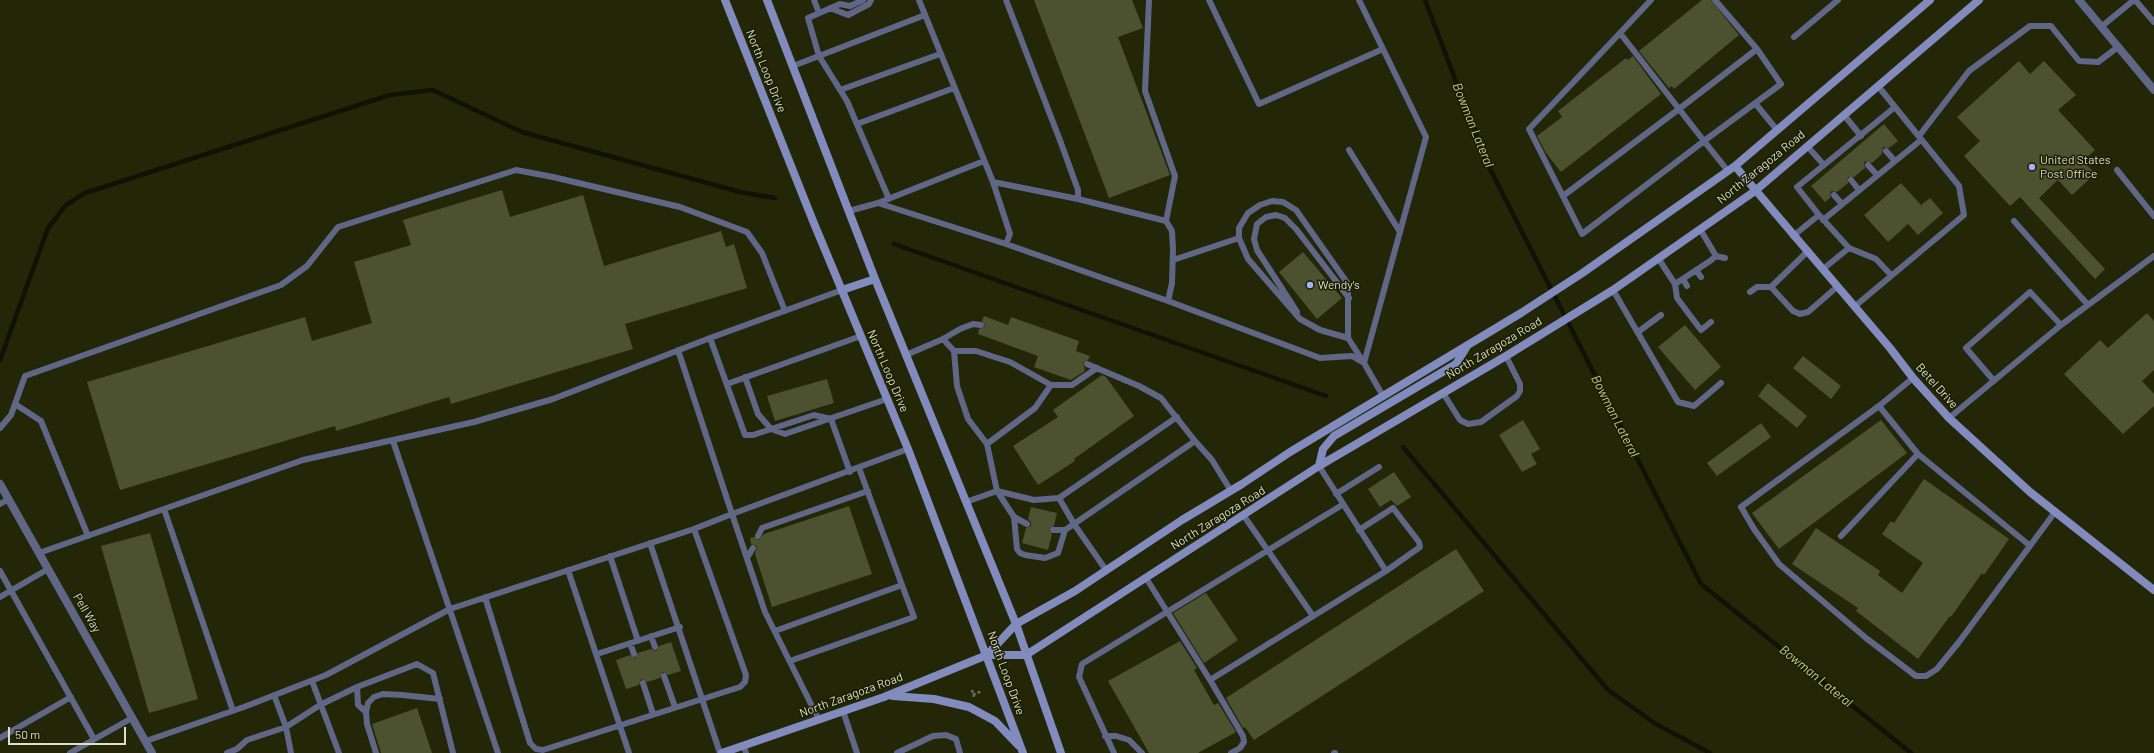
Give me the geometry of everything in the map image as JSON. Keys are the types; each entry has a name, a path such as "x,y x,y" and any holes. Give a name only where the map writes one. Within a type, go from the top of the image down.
{"main road":[{"name":"North Loop Drive","path":"725,0 908,449 1022,750"},
{"name":"North Loop Drive","path":"768,0 875,279 1016,624 1061,753"},
{"name":"North Zaragoza Road","path":"987,655 1016,624 1075,590 1182,520 1230,492 1290,452 1521,313 1581,274 1735,166 1930,0"},
{"name":"North Zaragoza Road","path":"721,753 745,749 818,720 884,697 987,655 1026,655 1244,516 1319,466 1506,356 1613,290 1755,191 1979,0"},
{"name":"Betel Drive","path":"1735,166 1913,378 1950,418 1980,448 2054,512 2154,590"},
{"path":"842,290 875,279"},
{"path":"1319,466 1323,449 1334,436 1456,364 1467,345"},
{"path":"884,697 900,695 969,707 995,721 1022,750"}],"street":[{"path":"2079,0 2154,90"},
{"name":"Pell Way","path":"0,484 152,753"}],"lane":[{"path":"814,0 819,13"},
{"path":"863,0 850,6 841,2 808,18 819,56 840,90 857,124 889,199"},
{"path":"830,8 848,15 869,4 871,0"},
{"path":"919,0 993,182 1010,234 1006,244"},
{"path":"1006,0 1061,143 1078,190 1078,199"},
{"path":"1149,0 1145,91 1175,176 1166,221 1172,231 1173,260 1172,283 1168,301"},
{"path":"1209,0 1259,104 1383,49"},
{"path":"1359,0 1426,137 1364,364"},
{"path":"1651,0 1529,129 1582,234 1704,140 1781,84 1757,50 1715,0"},
{"path":"1794,37 1838,0"},
{"path":"2101,27 2134,0 2154,22"},
{"path":"793,66 925,15"},
{"path":"1793,236 1842,204 1895,161 1920,138 1969,71 2030,26 2050,26 2079,61 2098,62 2118,48"},
{"path":"1620,33 1728,171"},
{"path":"1563,196 1757,50"},
{"path":"840,90 940,54"},
{"path":"1854,307 1964,215 1959,186 1878,86"},
{"path":"857,124 954,88"},
{"path":"1755,103 1777,130"},
{"path":"1891,276 1876,259 1849,248 1797,188 1824,166 1835,161 1852,147 1861,136 1869,132 1895,107"},
{"path":"1844,115 1861,136"},
{"path":"1807,146 1824,166"},
{"path":"1349,150 1400,232"},
{"path":"1886,151 1895,161"},
{"path":"849,211 889,199 984,161"},
{"path":"1868,165 1877,176"},
{"path":"0,428 11,415 25,376 281,285 307,266 338,227 516,170 553,177 680,207 747,232 762,254 785,311"},
{"path":"2117,170 2154,216"},
{"path":"1816,173 1820,178"},
{"path":"1851,180 1860,190"},
{"path":"993,182 1078,199 1166,221"},
{"path":"1834,195 1842,204"},
{"path":"1348,338 1320,330 1300,319 1248,258 1239,238 1239,228 1248,213 1272,201 1283,202 1296,210 1348,284 1348,338 1382,396"},
{"path":"878,203 1006,244 1168,301 1320,358 1352,356 1364,364"},
{"path":"1300,319 1294,305 1257,250 1254,239 1257,224 1266,217 1276,215 1285,218 1296,228 1349,298"},
{"path":"2014,221 2088,305"},
{"path":"1700,228 1716,256 1725,258"},
{"path":"1173,260 1239,238"},
{"path":"1823,270 1849,248"},
{"path":"1750,292 1757,287 1771,287 1807,252"},
{"path":"1675,284 1716,256"},
{"path":"1950,418 2061,325 2154,256"},
{"path":"1658,258 1675,284 1677,298 1701,330 1711,322"},
{"path":"1710,261 1714,267"},
{"path":"1696,270 1701,277"},
{"path":"1683,279 1687,286"},
{"path":"1771,287 1793,312 1800,314 1808,312 1837,287"},
{"path":"39,553 303,460 474,422 553,399 678,350 842,290"},
{"path":"1613,290 1678,402 1694,406 1721,383"},
{"path":"1994,381 1966,348 2030,292 2061,325"},
{"path":"1638,332 1661,314"},
{"path":"906,355 943,339 960,329 973,324 981,324"},
{"path":"727,384 861,336"},
{"path":"710,338 745,435 753,435 814,415 831,419"},
{"path":"943,339 954,351 958,386 968,419 988,444 997,491 1014,517 1017,549 1020,553 1025,555 1044,558 1058,553 1065,530"},
{"path":"678,350 765,612 818,720"},
{"path":"954,351 976,351 1010,362 1051,385 1072,385 1097,368"},
{"path":"1443,392 1460,420 1468,424 1481,422 1518,396 1520,391 1520,384 1506,356"},
{"path":"1087,364 1161,398 1212,460 1230,492"},
{"path":"745,377 758,414 771,429 785,434 887,399"},
{"path":"1913,378 1879,406 1741,506 1754,529 1778,564 1866,638 1910,672 1916,676 1926,676 1938,669 2054,512"},
{"path":"988,444 1036,408 1051,385"},
{"path":"15,404 41,421 88,536"},
{"path":"1879,406 1918,454 2029,545"},
{"path":"966,502 997,491 1034,500 1059,498 1177,417"},
{"path":"831,419 850,472"},
{"path":"393,441 498,753"},
{"path":"1053,530 1065,530 1195,441"},
{"path":"146,741 233,711 326,675 450,609 694,529 850,472 908,449"},
{"path":"1841,536 1918,454"},
{"path":"1319,466 1342,505 1386,571"},
{"path":"1336,494 1379,467"},
{"path":"790,662 914,617 859,468"},
{"path":"758,536 762,528 868,492"},
{"path":"1059,498 1074,524 1106,570"},
{"path":"0,504 9,499"},
{"path":"1114,753 1079,677 1082,664 1342,505"},
{"path":"1210,680 1386,571 1420,547 1419,542 1393,508 1359,530"},
{"path":"164,509 233,711"},
{"path":"1244,516 1313,616"},
{"path":"1014,517 1027,524"},
{"path":"485,597 530,743 536,748 543,750 675,707 740,688 745,682 746,675 694,529"},
{"path":"650,543 680,627 702,699 721,753"},
{"path":"747,558 753,548"},
{"path":"610,556 638,640"},
{"path":"0,597 48,569"},
{"path":"568,570 597,654 628,753"},
{"path":"0,571 94,739"},
{"path":"1146,578 1243,736 1244,742 1240,748 1231,753"},
{"path":"775,631 902,585"},
{"path":"597,654 680,627"},
{"path":"652,636 655,647"},
{"path":"630,643 634,654"},
{"path":"227,753 237,751 247,740 286,727 320,705 356,687 417,664 434,673 453,753"},
{"path":"664,676 675,707"},
{"path":"312,681 339,753"},
{"path":"643,683 653,714"},
{"path":"356,687 358,705 366,712"},
{"path":"376,753 367,724 366,712 368,703 374,697 383,694 440,699"},
{"path":"274,695 286,727 291,753"},
{"path":"0,738 71,697"},
{"path":"844,711 857,753"},
{"path":"70,753 132,718"},
{"path":"897,753 933,736 946,734 956,740 960,753"},
{"path":"1105,736 1116,736 1129,740 1142,753"}],"path":[{"path":"974,695 982,691"}],"building":[{"path":"1034,0 1132,0 1143,28 1118,37 1170,175 1109,198"},
{"path":"1702,0 1711,0 1739,35 1674,89 1672,86 1669,88 1639,51"},
{"path":"1633,56 1661,94 1561,172 1546,153 1537,136 1562,117 1558,111 1626,58 1628,60"},
{"name":"United States Post Office","path":"2019,61 2030,74 2044,61 2076,95 2058,110 2095,150 2083,161 2095,174 2072,195 2058,180 2039,198 2105,269 2095,279 2020,197 2010,206 1964,156 1980,141 1957,117"},
{"path":"1884,124 1898,141 1889,148 1883,147 1882,154 1872,163 1865,161 1865,168 1854,177 1848,177 1848,183 1837,192 1831,191 1830,198 1825,202 1811,186"},
{"path":"1901,183 1921,205 1930,198 1943,213 1918,235 1908,224 1888,242 1864,215"},
{"path":"502,190 510,217 583,195 604,266 721,231 726,247 734,244 747,288 625,324 633,349 451,404 449,397 336,431 335,426 120,490 87,382 305,317 312,341 372,323 354,262 411,245 403,220"},
{"name":"Wendy's","path":"1303,252 1342,298 1317,319 1279,272"},
{"path":"2147,313 2154,321 2154,370 2142,381 2154,394 2154,406 2123,434 2064,374 2100,340 2108,348"},
{"path":"984,316 1008,325 1011,317 1079,341 1076,351 1090,356 1088,360 1083,363 1085,371 1071,380 1034,367 1038,356 978,334 979,329 985,326 982,321"},
{"path":"1685,325 1721,367 1695,390 1658,347"},
{"path":"1803,356 1841,386 1831,399 1793,368"},
{"path":"1102,375 1106,377 1134,416 1074,459 1075,461 1038,485 1013,446 1058,417 1053,410"},
{"path":"827,379 834,403 775,421 767,396"},
{"path":"1768,383 1807,416 1797,428 1758,396"},
{"path":"1523,420 1540,449 1531,454 1537,464 1522,472 1499,435"},
{"path":"1881,420 1907,453 1779,549 1752,513"},
{"path":"1761,423 1771,437 1717,476 1707,463"},
{"path":"1394,472 1411,497 1397,506 1391,500 1380,507 1368,489"},
{"path":"1924,479 2009,539 1984,575 1982,573 1951,617 1950,616 1918,659 1856,611 1858,608 1792,564 1816,528 1880,571 1878,575 1902,593 1923,563 1882,534 1891,521 1894,523"},
{"path":"849,506 872,574 772,607 755,554 757,546 751,544 750,538 754,537 759,540 764,534"},
{"path":"1031,507 1057,513 1054,526 1049,530 1052,534 1048,550 1022,543 1026,528 1031,526 1031,522 1028,519"},
{"path":"150,533 198,699 149,713 101,546"},
{"path":"1456,549 1484,591 1254,740 1245,727 1243,728 1226,698"},
{"path":"1206,593 1238,640 1204,663 1173,613"},
{"path":"1180,641 1197,668 1194,670 1214,705 1218,703 1236,732 1198,753 1149,753 1108,681"},
{"path":"671,642 681,671 668,675 663,672 660,678 647,682 641,679 639,685 626,689 616,660 630,655 635,658 638,653 651,649 656,651 659,646"},
{"path":"417,708 432,753 381,753 372,724"}],"waterway":[{"name":"Bowman Lateral","path":"1425,0 1487,163 1701,584 1911,753"},
{"path":"0,360 48,228 66,205 85,193 390,95 433,90 522,132 740,192 775,198"},
{"path":"894,244 1326,396"},
{"path":"1403,447 1608,690 1656,724 1710,753"}],"place":[{"name":"United States Post Office","path":"2032,167"},
{"name":"Wendy's","path":"1310,285"}]}
